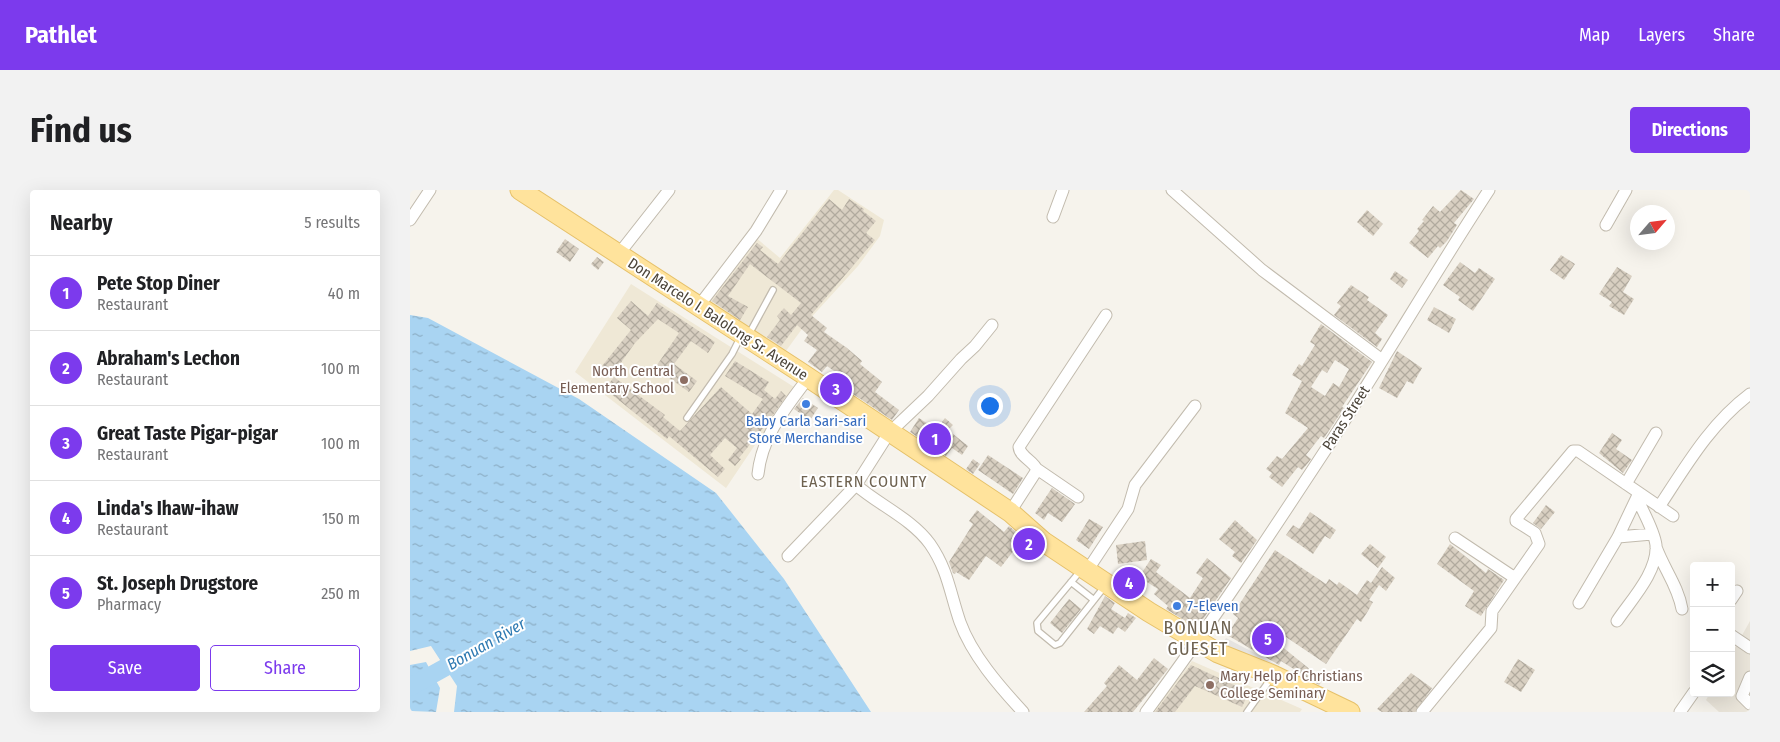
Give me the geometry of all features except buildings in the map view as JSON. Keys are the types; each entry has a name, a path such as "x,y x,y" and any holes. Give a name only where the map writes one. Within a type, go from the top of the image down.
{"main road":[{"name":"Don Marcelo I. Balolong Sr. Avenue","path":"520,190 1010,512 1080,574 1106,584 1197,642 1218,653 1273,675 1350,712"}],"street":[{"path":"410,220 430,190"},
{"path":"618,255 669,190"},
{"path":"698,307 756,231 781,190"},
{"path":"1053,217 1063,190"},
{"path":"1172,190 1262,270 1382,360"},
{"name":"Paras Street","path":"1146,712 1197,642 1382,360 1432,277 1489,190"},
{"path":"1606,226 1626,190"},
{"path":"1078,497 1037,469 1020,453 1019,447 1106,315"},
{"path":"788,556 856,485 889,433 928,396 960,358 975,346 992,325"},
{"path":"758,474 760,458 766,438 808,378"},
{"path":"1659,507 1709,432 1730,409 1750,394"},
{"path":"1080,574 1128,509 1135,485 1195,406"},
{"path":"1626,484 1656,433"},
{"path":"1422,712 1491,628 1492,611 1538,544 1534,533 1516,521 1516,519 1573,451 1578,451 1626,484 1637,496 1673,516"},
{"path":"1010,512 1037,469"},
{"path":"856,485 913,527 929,543 947,575 960,623 971,643 989,673 1023,712"},
{"path":"1637,496 1661,562 1679,593 1682,609"},
{"path":"1579,603 1618,537 1637,496"},
{"path":"1618,537 1652,534"},
{"path":"1455,538 1515,578"},
{"path":"1617,621 1648,574 1653,564 1656,546"},
{"path":"1735,638 1750,648"},
{"path":"1748,703 1742,696 1750,677"},
{"path":"1680,712 1690,697"}],"lane":[{"path":"687,418 732,354 773,290"},
{"path":"1094,600 1080,574 1037,623 1038,631 1057,644 1094,600 1106,584"},
{"path":"1247,712 1273,675"}],"shaded area":[{"path":"834,190 838,190 884,220 880,236 858,266 807,322 783,355 706,303 755,237 780,258"},
{"name":"North Central Elementary School","path":"631,284 794,387 726,488 575,372"},
{"path":"1750,621 1750,712 1719,712 1706,700 1708,697 1735,697 1735,648"},
{"path":"1226,638 1279,666 1276,673 1222,645"},
{"name":"Mary Help of Christians College Seminary","path":"1192,661 1302,709 1300,712 1153,712"}],"water":[{"path":"410,315 428,318 579,399 716,493 784,579 871,712 454,712 457,686 431,646 410,651"},
{"path":"426,662 440,688 436,712 410,711 410,665"}],"waterway":[{"name":"Bonuan River","path":"410,687 464,657"}],"place":[{"name":"North Central Elementary School","path":"684,380"},
{"name":"Great Taste Pigar-pigar","path":"836,389"},
{"name":"Baby Carla Sari-sari Store Merchandise","path":"806,404"},
{"name":"Pete Stop Diner","path":"935,439"},
{"name":"Abraham's Lechon","path":"1029,544"},
{"name":"Linda's Ihaw-ihaw","path":"1129,583"},
{"name":"7-Eleven","path":"1177,606"},
{"name":"St. Joseph Drugstore","path":"1268,639"},
{"name":"Mary Help of Christians College Seminary","path":"1210,685"}],"district":[{"name":"EASTERN COUNTY","path":"864,481"},
{"name":"BONUAN GUESET","path":"1198,638"}]}
